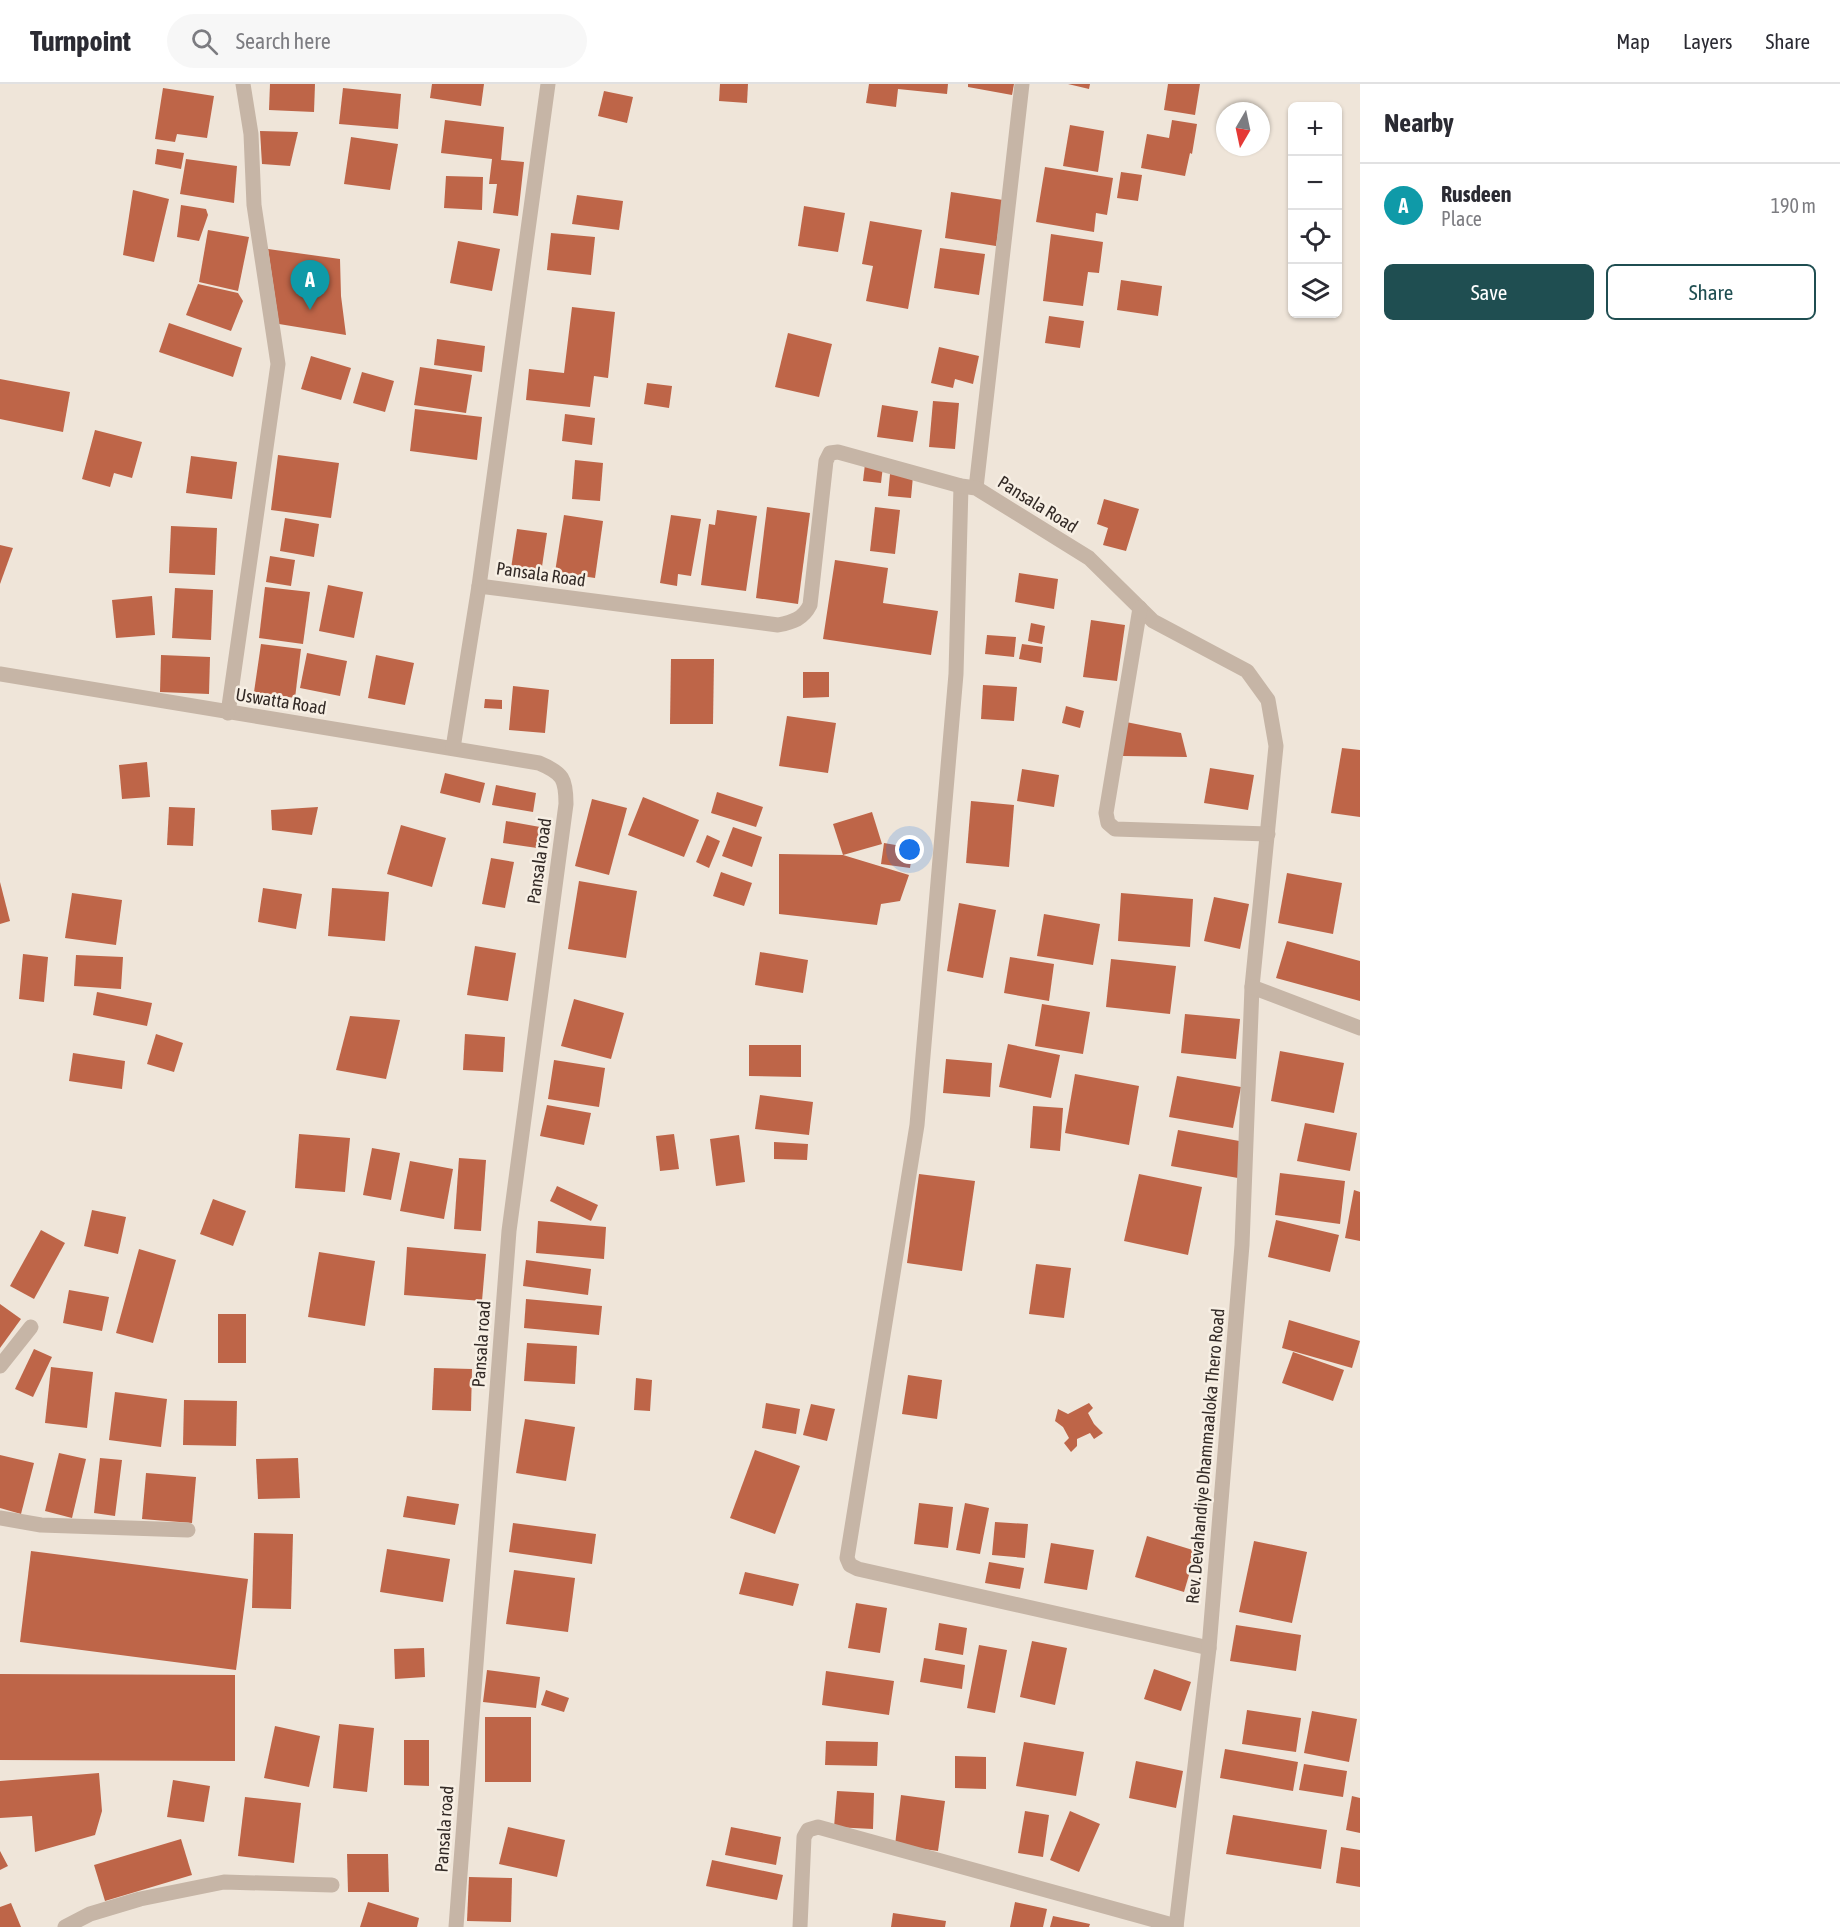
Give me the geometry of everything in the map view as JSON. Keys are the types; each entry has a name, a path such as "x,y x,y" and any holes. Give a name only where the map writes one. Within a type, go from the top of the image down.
{"street":[{"path":"228,713 278,364 254,205 251,134 243,84"},
{"path":"453,748 479,586 548,84"},
{"path":"976,488 1022,84"},
{"name":"Pansala Road","path":"479,586 778,625 795,621 806,613 810,605 826,461 830,453 838,452 961,486 976,488 1089,558 1153,621 1247,670 1268,700 1276,746 1252,987"},
{"path":"961,486 956,674 916,1125 848,1558 850,1565 858,1569 1209,1647"},
{"path":"1140,608 1106,813 1108,823 1115,830 1268,834"},
{"name":"Uswatta Road","path":"0,674 453,748 539,763 555,770"},
{"name":"Pansala road","path":"456,1927 509,1232 566,804 566,785 555,770"},
{"path":"1252,987 1360,1028"},
{"name":"Rev. Devahandiye Dhammaaloka Thero Road","path":"1176,1927 1209,1647 1242,1245 1252,987"},
{"path":"0,1366 31,1327"},
{"path":"0,1518 40,1525 188,1530"},
{"path":"800,1927 804,1837 808,1830 818,1827 1176,1927"},
{"path":"65,1927 90,1914 140,1899 224,1882 332,1885"}],"building":[{"path":"270,84 315,84 314,112 269,110"},
{"path":"432,84 484,84 481,106 430,98"},
{"path":"720,84 748,84 747,103 719,101"},
{"path":"869,84 948,84 947,94 898,89 896,107 866,103"},
{"path":"968,84 1014,84 1012,95 968,87"},
{"path":"1068,84 1090,84 1089,89"},
{"path":"1168,84 1200,84 1195,115 1164,110"},
{"path":"163,88 214,96 207,138 177,134 175,142 155,139"},
{"path":"343,88 401,94 398,129 339,124"},
{"path":"604,91 633,97 627,123 598,116"},
{"path":"445,120 504,127 501,160 524,162 518,216 493,213 497,184 489,184 492,159 441,153"},
{"path":"1172,120 1197,124 1192,154 1190,153 1185,176 1141,168 1147,134 1169,138"},
{"path":"1070,125 1104,131 1098,172 1063,166"},
{"path":"260,131 298,132 290,166 262,164"},
{"path":"351,137 398,144 390,190 344,184"},
{"path":"157,149 184,153 181,169 155,164"},
{"path":"186,159 237,166 234,203 180,194"},
{"path":"1045,167 1113,178 1107,215 1096,213 1094,232 1036,222"},
{"path":"1121,172 1142,175 1138,201 1117,198"},
{"path":"446,176 483,177 482,210 444,208"},
{"path":"133,190 169,199 154,262 123,255"},
{"path":"951,192 1003,200 996,246 945,238"},
{"path":"577,195 623,201 619,230 572,224"},
{"path":"181,205 206,209 208,215 199,241 177,237"},
{"path":"804,206 845,213 838,252 798,246"},
{"path":"870,221 922,230 908,309 866,301 873,266 862,264"},
{"path":"208,230 249,237 238,291 199,282"},
{"path":"551,233 595,237 591,275 547,270"},
{"path":"1051,234 1103,242 1099,273 1088,272 1083,306 1043,301"},
{"path":"458,241 500,249 492,291 450,283"},
{"path":"940,248 985,254 979,295 934,288"},
{"path":"268,249 340,259 341,296 346,335 279,324"},
{"path":"1121,280 1162,286 1158,316 1117,310"},
{"path":"198,284 238,293 243,301 231,331 186,315"},
{"path":"572,307 615,312 608,378 594,376 590,407 526,400 529,369 564,373"},
{"path":"1049,316 1084,321 1080,348 1045,343"},
{"path":"169,323 242,348 233,377 159,352"},
{"path":"788,333 832,344 819,397 775,387"},
{"path":"437,339 485,346 482,372 434,365"},
{"path":"939,347 979,356 973,384 955,379 953,388 931,383"},
{"path":"311,356 351,368 341,400 301,389"},
{"path":"420,367 472,375 466,413 414,405"},
{"path":"362,372 394,381 385,412 353,403"},
{"path":"0,379 70,392 63,432 0,419"},
{"path":"647,383 672,386 669,408 644,404"},
{"path":"933,401 959,403 955,449 929,447"},
{"path":"882,405 918,411 913,442 877,437"},
{"path":"415,409 482,417 477,460 410,451"},
{"path":"565,414 595,418 592,445 562,441"},
{"path":"95,430 142,442 132,478 114,473 110,487 82,479"},
{"path":"278,455 339,463 331,518 271,510"},
{"path":"191,456 237,462 232,499 186,493"},
{"path":"575,460 603,463 600,501 572,499"},
{"path":"865,464 883,466 881,483 863,481"},
{"path":"890,474 913,476 911,498 888,496"},
{"path":"1104,499 1139,509 1126,551 1103,545 1108,528 1097,524"},
{"path":"767,507 810,513 798,604 756,598"},
{"path":"875,507 900,510 895,554 870,551"},
{"path":"717,510 757,516 746,591 701,585 709,524 715,525"},
{"path":"564,515 603,521 595,578 555,572"},
{"path":"671,515 701,519 691,576 678,574 677,586 660,583"},
{"path":"285,518 319,524 314,557 280,551"},
{"path":"171,526 217,528 215,575 169,573"},
{"path":"517,529 547,533 540,580 510,575"},
{"path":"0,545 13,548 0,584"},
{"path":"270,556 295,560 291,586 266,582"},
{"path":"835,560 888,568 883,603 938,611 931,655 823,639"},
{"path":"1019,573 1058,579 1054,609 1015,602"},
{"path":"328,585 363,592 354,638 319,631"},
{"path":"265,587 310,592 303,644 259,638"},
{"path":"175,588 213,590 211,640 172,638"},
{"path":"152,596 155,635 116,638 112,600"},
{"path":"1091,620 1125,625 1117,681 1083,677"},
{"path":"1031,623 1045,626 1042,644 1028,641"},
{"path":"987,635 1016,637 1014,657 985,654"},
{"path":"261,644 301,649 295,698 254,692"},
{"path":"1022,644 1043,647 1041,663 1019,659"},
{"path":"307,653 347,661 340,696 300,688"},
{"path":"161,655 210,657 209,694 160,692"},
{"path":"376,655 414,663 405,705 368,698"},
{"path":"671,659 714,659 713,724 670,724"},
{"path":"803,672 829,672 829,697 803,698"},
{"path":"983,685 1017,687 1014,721 981,719"},
{"path":"513,686 549,690 545,733 509,730"},
{"path":"485,699 502,700 502,709 484,708"},
{"path":"1066,706 1084,711 1080,728 1062,723"},
{"path":"787,716 836,723 828,773 779,766"},
{"path":"1121,721 1181,733 1187,757 1123,756"},
{"path":"1342,748 1360,750 1360,817 1331,813"},
{"path":"147,762 150,797 122,799 119,765"},
{"path":"1210,768 1254,775 1248,810 1204,803"},
{"path":"1022,769 1059,775 1054,807 1017,801"},
{"path":"445,773 485,783 480,803 440,793"},
{"path":"496,785 536,793 533,812 492,805"},
{"path":"717,792 763,807 756,827 711,813"},
{"path":"643,797 699,820 684,857 628,835"},
{"path":"592,799 627,808 609,875 575,866"},
{"path":"971,801 1014,805 1009,867 966,863"},
{"path":"169,807 195,808 193,846 167,845"},
{"path":"318,807 312,835 272,830 271,810"},
{"path":"872,812 882,844 843,855 833,824"},
{"path":"506,821 540,827 537,848 503,843"},
{"path":"401,825 446,838 432,887 387,874"},
{"path":"733,827 762,837 752,867 722,856"},
{"path":"707,835 720,841 709,868 696,862"},
{"path":"884,843 913,848 910,868 881,864"},
{"path":"779,854 843,855 909,875 900,901 881,904 877,925 779,914"},
{"path":"491,858 514,862 505,908 482,904"},
{"path":"721,872 752,883 744,906 713,896"},
{"path":"1287,873 1342,883 1333,934 1278,923"},
{"path":"579,881 637,891 626,958 568,949"},
{"path":"0,882 10,921 0,924"},
{"path":"263,888 302,894 296,929 258,922"},
{"path":"332,888 389,892 385,941 328,936"},
{"path":"72,893 122,900 116,945 65,938"},
{"path":"1121,893 1193,899 1190,947 1118,941"},
{"path":"1214,897 1249,904 1240,949 1204,941"},
{"path":"959,903 996,910 983,978 947,971"},
{"path":"1044,914 1100,924 1093,965 1037,956"},
{"path":"1287,941 1360,961 1360,1001 1276,978"},
{"path":"475,946 516,953 508,1001 467,995"},
{"path":"760,952 808,960 803,993 755,985"},
{"path":"23,954 48,957 44,1002 19,999"},
{"path":"76,955 123,957 121,989 74,986"},
{"path":"1010,957 1054,964 1049,1001 1004,993"},
{"path":"1111,959 1176,966 1170,1014 1106,1007"},
{"path":"97,992 152,1003 147,1026 93,1015"},
{"path":"574,999 624,1013 611,1059 561,1046"},
{"path":"1042,1004 1090,1012 1083,1054 1035,1046"},
{"path":"1185,1014 1240,1019 1236,1059 1181,1053"},
{"path":"350,1016 400,1020 386,1079 336,1070"},
{"path":"156,1034 183,1043 174,1072 147,1064"},
{"path":"465,1034 505,1037 503,1072 463,1070"},
{"path":"1008,1044 1060,1055 1051,1098 999,1087"},
{"path":"749,1045 801,1045 801,1077 749,1076"},
{"path":"1280,1051 1344,1063 1334,1113 1271,1101"},
{"path":"73,1053 125,1061 122,1089 69,1081"},
{"path":"946,1059 992,1063 990,1097 943,1093"},
{"path":"554,1060 605,1068 599,1107 548,1099"},
{"path":"1075,1074 1139,1086 1129,1145 1065,1133"},
{"path":"1177,1076 1241,1087 1233,1128 1169,1117"},
{"path":"760,1095 813,1102 809,1135 755,1129"},
{"path":"547,1105 591,1113 584,1145 540,1136"},
{"path":"1033,1106 1063,1108 1060,1151 1030,1148"},
{"path":"1305,1123 1357,1133 1350,1171 1297,1161"},
{"path":"1178,1130 1245,1142 1238,1178 1171,1166"},
{"path":"299,1134 350,1138 345,1192 295,1188"},
{"path":"674,1134 679,1169 660,1171 656,1136"},
{"path":"739,1135 745,1182 716,1186 710,1139"},
{"path":"774,1142 808,1144 807,1160 774,1159"},
{"path":"372,1148 400,1153 391,1200 363,1195"},
{"path":"459,1158 486,1160 481,1231 454,1229"},
{"path":"410,1161 453,1169 444,1219 400,1211"},
{"path":"1280,1173 1345,1181 1340,1224 1275,1215"},
{"path":"919,1174 975,1181 962,1271 907,1263"},
{"path":"1139,1174 1202,1187 1188,1255 1124,1241"},
{"path":"557,1186 598,1205 591,1221 550,1201"},
{"path":"1354,1190 1360,1192 1360,1241 1345,1238"},
{"path":"213,1199 246,1211 233,1246 200,1234"},
{"path":"92,1210 126,1217 118,1254 84,1246"},
{"path":"1276,1220 1339,1235 1330,1272 1268,1257"},
{"path":"538,1221 606,1227 604,1259 536,1253"},
{"path":"41,1230 65,1243 34,1299 10,1286"},
{"path":"407,1247 486,1254 482,1301 404,1295"},
{"path":"139,1249 176,1260 153,1343 116,1333"},
{"path":"319,1252 375,1261 365,1326 308,1317"},
{"path":"526,1260 591,1269 588,1295 523,1286"},
{"path":"1036,1264 1071,1268 1064,1318 1029,1314"},
{"path":"69,1290 109,1297 102,1331 63,1323"},
{"path":"526,1299 602,1306 599,1335 524,1328"},
{"path":"0,1304 21,1319 0,1348"},
{"path":"218,1314 246,1314 246,1363 218,1363"},
{"path":"1289,1320 1360,1341 1352,1368 1282,1348"},
{"path":"527,1343 577,1346 575,1384 524,1381"},
{"path":"34,1349 52,1357 33,1397 15,1389"},
{"path":"1293,1352 1344,1370 1333,1401 1282,1383"},
{"path":"51,1367 93,1372 87,1428 45,1423"},
{"path":"434,1368 472,1369 471,1411 432,1410"},
{"path":"908,1375 942,1380 937,1419 902,1414"},
{"path":"636,1378 652,1380 650,1411 634,1410"},
{"path":"115,1392 167,1399 161,1447 109,1440"},
{"path":"184,1400 237,1401 236,1446 183,1445"},
{"path":"766,1403 800,1409 796,1434 762,1428"},
{"path":"1089,1403 1093,1408 1088,1413 1103,1433 1094,1439 1090,1433 1077,1439 1077,1446 1071,1452 1064,1443 1069,1438 1063,1427 1055,1421 1058,1409 1068,1414"},
{"path":"811,1404 835,1409 827,1441 803,1435"},
{"path":"525,1419 575,1427 566,1481 516,1473"},
{"path":"755,1450 800,1466 775,1534 730,1518"},
{"path":"59,1453 86,1459 72,1518 45,1511"},
{"path":"0,1455 34,1463 21,1514 0,1508"},
{"path":"100,1458 122,1460 115,1516 94,1513"},
{"path":"298,1458 300,1498 258,1499 256,1459"},
{"path":"146,1473 196,1477 192,1523 142,1519"},
{"path":"407,1496 459,1504 455,1525 403,1517"},
{"path":"919,1503 953,1507 948,1548 914,1544"},
{"path":"965,1503 989,1508 980,1554 956,1550"},
{"path":"995,1522 1028,1524 1025,1558 992,1555"},
{"path":"513,1523 596,1534 592,1564 509,1552"},
{"path":"254,1533 293,1534 291,1609 252,1608"},
{"path":"1147,1536 1196,1551 1184,1592 1135,1577"},
{"path":"1254,1541 1307,1552 1292,1623 1239,1612"},
{"path":"1051,1543 1094,1550 1087,1590 1044,1583"},
{"path":"387,1549 450,1559 443,1602 380,1592"},
{"path":"31,1551 248,1579 236,1670 20,1642"},
{"path":"989,1562 1024,1568 1020,1589 985,1583"},
{"path":"514,1570 575,1578 568,1632 506,1624"},
{"path":"745,1572 799,1584 793,1606 739,1594"},
{"path":"856,1603 887,1608 880,1653 848,1648"},
{"path":"939,1623 967,1628 963,1655 935,1650"},
{"path":"1236,1625 1301,1635 1296,1671 1230,1661"},
{"path":"1032,1641 1067,1648 1055,1705 1020,1697"},
{"path":"979,1645 1007,1650 995,1713 967,1708"},
{"path":"424,1648 425,1677 395,1679 394,1649"},
{"path":"924,1658 965,1665 962,1689 920,1682"},
{"path":"1154,1669 1191,1682 1181,1711 1144,1699"},
{"path":"487,1670 540,1677 536,1708 483,1702"},
{"path":"826,1671 894,1681 889,1715 822,1705"},
{"path":"0,1674 235,1675 235,1761 0,1760"},
{"path":"546,1690 569,1698 564,1712 541,1705"},
{"path":"1247,1710 1301,1718 1296,1752 1242,1744"},
{"path":"1312,1711 1357,1719 1349,1762 1304,1753"},
{"path":"485,1717 531,1717 531,1782 485,1782"},
{"path":"339,1724 374,1728 367,1792 333,1788"},
{"path":"275,1726 320,1736 309,1787 264,1778"},
{"path":"404,1740 429,1740 429,1786 404,1785"},
{"path":"826,1741 878,1742 877,1766 825,1765"},
{"path":"1024,1742 1084,1752 1076,1796 1016,1786"},
{"path":"1225,1749 1298,1762 1293,1791 1220,1778"},
{"path":"955,1756 986,1757 986,1789 955,1788"},
{"path":"1136,1761 1183,1771 1176,1808 1129,1798"},
{"path":"1304,1764 1347,1771 1343,1797 1299,1790"},
{"path":"99,1773 102,1811 95,1835 35,1852 32,1816 0,1818 0,1781"},
{"path":"173,1780 210,1786 204,1822 167,1817"},
{"path":"837,1791 874,1793 873,1829 834,1827"},
{"path":"901,1795 945,1801 938,1851 895,1845"},
{"path":"1352,1796 1360,1798 1360,1833 1346,1830"},
{"path":"245,1797 301,1803 294,1863 238,1856"},
{"path":"1025,1811 1049,1815 1043,1857 1018,1853"},
{"path":"1070,1811 1100,1824 1079,1872 1050,1860"},
{"path":"1233,1815 1327,1830 1321,1869 1226,1854"},
{"path":"508,1827 565,1840 557,1877 499,1864"},
{"path":"731,1827 781,1837 776,1865 725,1855"},
{"path":"181,1839 192,1875 105,1901 94,1865"},
{"path":"1341,1847 1360,1850 1360,1887 1336,1883"},
{"path":"0,1851 8,1866 0,1870"},
{"path":"347,1854 388,1854 389,1892 348,1892"},
{"path":"712,1860 783,1875 777,1900 706,1886"},
{"path":"469,1877 512,1878 511,1922 467,1921"},
{"path":"368,1902 419,1918 417,1927 360,1927"},
{"path":"1015,1902 1047,1909 1043,1927 1010,1927"},
{"path":"11,1903 21,1927 0,1927 0,1907"},
{"path":"893,1913 946,1921 945,1927 891,1927"},
{"path":"1053,1916 1090,1924 1089,1927 1050,1927"}],"place":[{"name":"Rusdeen","path":"310,310"}]}
